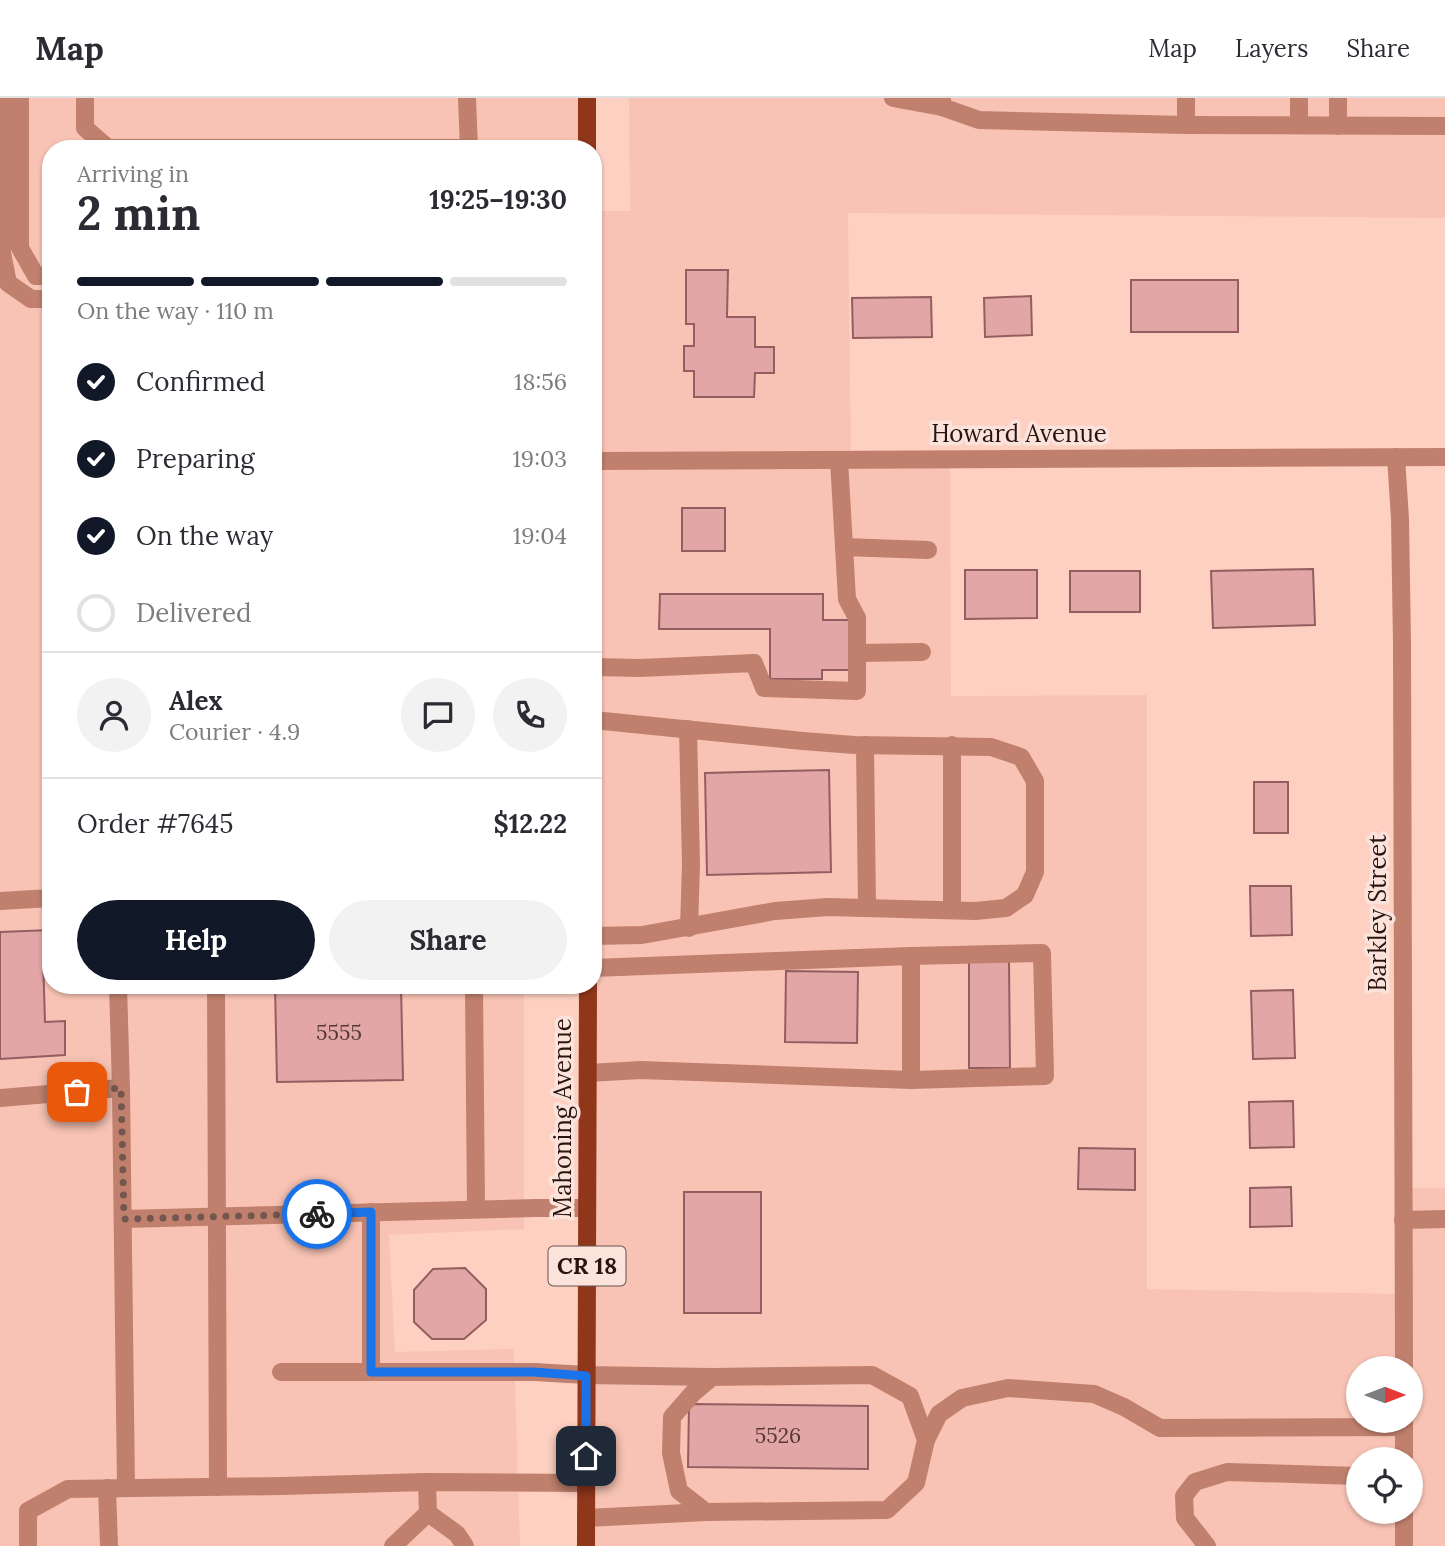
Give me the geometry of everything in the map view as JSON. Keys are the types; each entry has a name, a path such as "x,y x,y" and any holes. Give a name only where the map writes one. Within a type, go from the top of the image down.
{"main road":[{"path":"587,98 587,140"},
{"name":"Mahoning Avenue","path":"586,1546 588,994"}],"street":[{"path":"2,98 2,253 8,283 31,299 42,299"},
{"path":"20,98 20,248 36,276 42,276"},
{"path":"85,98 85,128 99,140"},
{"path":"467,98 469,140"},
{"path":"893,98 942,102 979,120 1186,125 1445,126"},
{"path":"1186,98 1186,125"},
{"path":"1299,98 1299,125"},
{"path":"1338,98 1338,125"},
{"name":"Barkley Street","path":"1396,457 1402,643 1404,1356"},
{"name":"Howard Avenue","path":"602,461 1445,457"},
{"path":"602,667 754,663 764,688 857,691 857,618 847,599 839,460"},
{"path":"844,547 928,550"},
{"path":"857,653 922,652"},
{"path":"602,721 803,741 991,747 1021,757 1035,781 1035,873 1025,895 1006,908 952,910 867,907 775,911 642,935 602,936"},
{"path":"688,729 690,928"},
{"path":"864,745 867,907"},
{"path":"952,746 952,910"},
{"path":"0,901 42,899"},
{"path":"588,1073 641,1070 911,1080 1045,1076 1042,953 602,968"},
{"path":"911,956 911,1080"},
{"path":"118,994 124,1219 126,1488"},
{"path":"216,994 218,1487"},
{"path":"474,994 476,1209"},
{"path":"0,1098 121,1088"},
{"path":"124,1219 476,1209 587,1209"},
{"path":"371,1212 371,1372"},
{"path":"1403,1220 1445,1219"},
{"path":"281,1372 872,1376 910,1396 926,1440"},
{"path":"706,1512 679,1491 671,1453 671,1417 712,1377"},
{"path":"586,1518 706,1512 887,1510 916,1483 926,1440 939,1414 962,1398 1008,1388 1094,1394 1124,1406 1160,1427 1346,1425"},
{"path":"1207,1546 1185,1518 1184,1496 1195,1482 1227,1472 1346,1476"},
{"path":"393,1546 428,1513 427,1482"},
{"path":"28,1546 28,1511 68,1489 427,1482 586,1483"},
{"path":"107,1488 109,1546"},
{"path":"428,1513 457,1534 465,1546"},
{"path":"1404,1524 1404,1546"}],"shaded area":[{"path":"0,98 587,98 587,140 42,140 42,994 524,994 524,1229 389,1235 395,1352 514,1349 520,1546 0,1546"},
{"path":"629,98 1445,98 1445,218 848,213 851,460 950,459 951,696 1147,695 1147,1289 1403,1294 1403,1188 1445,1188 1445,1546 586,1546 593,994 602,994 602,211 630,211"}],"building":[{"path":"686,270 728,270 727,317 755,317 755,347 774,347 774,373 755,373 754,397 694,397 694,371 684,371 684,346 694,346 694,324 686,324"},
{"path":"1131,280 1238,280 1238,332 1131,332"},
{"path":"1031,296 1032,335 985,337 984,298"},
{"path":"931,297 932,337 853,338 852,298"},
{"path":"682,508 725,508 725,551 682,551"},
{"path":"1313,569 1315,625 1213,628 1211,571"},
{"path":"965,570 1037,570 1037,618 965,619"},
{"path":"1070,571 1140,571 1140,612 1070,612"},
{"path":"660,594 823,594 823,620 850,620 850,670 822,670 822,679 770,679 770,629 659,629"},
{"path":"829,770 831,872 707,875 705,773"},
{"path":"1254,782 1288,782 1288,833 1254,833"},
{"path":"1250,886 1291,886 1292,935 1251,936"},
{"path":"42,930 45,1022 65,1021 65,1055 0,1059 0,932"},
{"path":"969,961 1009,961 1010,1068 969,1068"},
{"path":"786,971 858,972 857,1043 785,1042"},
{"path":"1293,990 1295,1058 1253,1059 1251,991"},
{"path":"275,994 401,994 403,1080 277,1082"},
{"path":"1293,1101 1294,1147 1250,1148 1249,1102"},
{"path":"1079,1148 1135,1149 1135,1190 1078,1189"},
{"path":"1291,1187 1292,1226 1250,1227 1250,1188"},
{"path":"684,1192 761,1192 761,1313 684,1313"},
{"path":"465,1268 486,1289 486,1320 464,1339 432,1339 414,1322 414,1290 433,1269"},
{"path":"689,1404 868,1406 868,1469 688,1467"}],"way so far":[{"path":"77,1092 121,1088 124,1219 317,1214"}],"route":[{"path":"317,1214 371,1212 371,1372 534,1372 586,1376 586,1456"}]}
